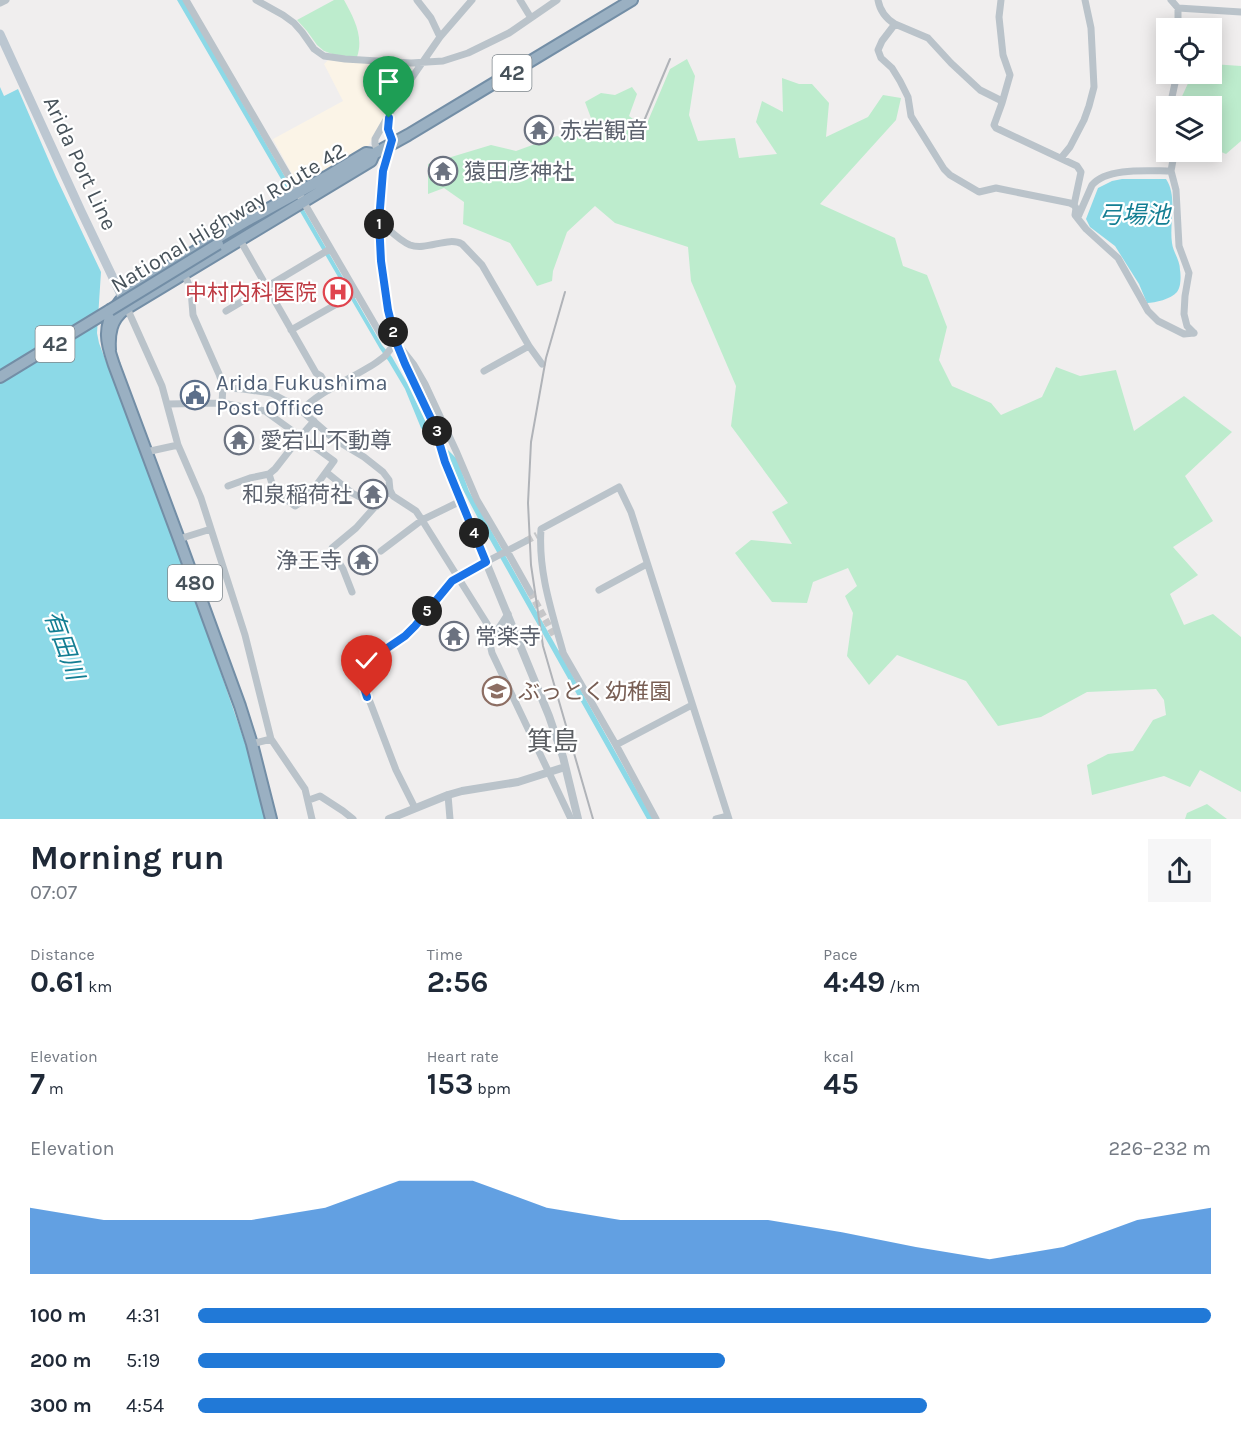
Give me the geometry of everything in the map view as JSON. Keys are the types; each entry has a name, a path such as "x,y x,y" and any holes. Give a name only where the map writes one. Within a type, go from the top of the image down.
{"highway":[{"name":"National Highway Route 42","path":"0,377 218,244 391,145 627,1"},
{"path":"125,303 183,274 240,240 300,197"},
{"name":"480","path":"271,819 240,706 122,386 107,334 115,310 125,303 136,286 300,197"}],"main road":[{"name":"Arida Port Line","path":"0,34 125,303"}],"street":[{"path":"0,3 6,0"},
{"path":"186,0 381,335 388,341 396,342 414,365 425,384 477,500 530,592"},
{"path":"256,0 294,23 314,49 324,56 351,60 422,63 461,56 509,33 554,2"},
{"path":"417,0 431,18 440,37"},
{"path":"383,171 376,153 375,139 402,92 440,37 472,0"},
{"path":"520,0 531,18"},
{"path":"878,0 879,9 889,20 928,38 977,87 1002,103"},
{"path":"1000,0 999,21 1003,55 1010,75 994,125 996,128 1077,166 1081,172 1074,205 1077,219 1118,258 1148,311 1158,321 1184,334 1194,333 1187,326 1184,314 1189,273 1179,246 1176,190 1171,171 1173,162"},
{"path":"1061,158 1070,147 1084,120 1094,87 1091,28 1085,0"},
{"path":"1171,0 1178,8 1178,18"},
{"path":"1178,8 1241,12"},
{"path":"896,24 882,41 878,50 879,55 892,68 900,81 908,97 911,116 948,173 979,192 996,188 1070,202 1074,205"},
{"path":"391,112 388,125 392,136 383,171 379,221 383,277 396,342 434,425 445,462 558,738 578,819"},
{"path":"1077,219 1092,185 1103,176 1115,173 1171,171"},
{"path":"379,221 412,246 451,242 462,244 482,265 542,364"},
{"path":"240,240 316,373 321,376 329,390"},
{"path":"226,311 330,249"},
{"path":"175,263 191,290 193,315 223,386 222,403"},
{"path":"291,330 356,293"},
{"path":"125,303 159,378 178,445 201,498 245,635 271,739 302,783 309,800 312,819"},
{"path":"303,410 329,390 378,362 396,342"},
{"path":"484,371 529,346"},
{"path":"223,386 271,393 303,410 334,439 364,457 383,472 390,482 393,496 416,511 422,520 491,630 493,638"},
{"path":"168,404 222,403 266,411 334,462 315,487 295,506 274,490 269,474"},
{"path":"228,486 269,474 275,470 314,421"},
{"path":"146,452 178,445"},
{"path":"327,472 352,493 377,506"},
{"path":"563,652 546,592 539,534 541,529 619,487 631,512 728,817 716,819"},
{"path":"352,592 332,548 356,528 390,490"},
{"path":"381,550 422,520 461,501"},
{"path":"179,539 211,529"},
{"path":"415,808 396,770 362,681 355,670 405,636 447,586 457,578 526,541"},
{"path":"599,591 647,564"},
{"path":"508,614 490,644 492,653 571,819"},
{"path":"554,635 656,819"},
{"path":"616,745 692,705"},
{"path":"252,744 271,739"},
{"path":"389,819 448,795 518,782 566,766"},
{"path":"448,795 450,819"},
{"path":"309,800 320,796 353,819"}],"shaded area":[{"path":"330,58 411,63 366,150 299,187 273,139 343,101 324,64"}],"green space":[{"path":"334,0 344,0 354,21 359,35 357,57 335,55 324,51 297,20"},
{"path":"687,59 695,76 689,115 698,141 735,138 739,158 777,154 756,122 762,101 783,112 782,78 799,84 812,84 829,103 826,137 868,117 883,95 901,98 896,120 820,204 895,238 903,266 927,275 947,327 939,360 952,386 991,403 1001,415 1042,397 1056,367 1080,376 1116,370 1134,431 1184,396 1232,432 1185,476 1213,521 1173,547 1198,575 1170,594 1184,625 1213,614 1241,637 1241,792 1200,770 1190,787 1164,776 1092,795 1087,765 1108,754 1133,751 1153,720 1166,715 1164,700 1156,689 1087,692 1041,717 998,726 966,681 897,655 869,685 847,656 853,613 845,596 857,586 848,568 813,582 807,603 772,602 735,553 751,540 792,544 772,512 788,503 731,426 736,386 691,281 688,247 615,223 595,206 567,232 553,271 552,281 537,286 510,243 463,224 464,202 444,188 428,194 428,164 491,145 516,151 557,136 570,139 594,126 585,102 601,93 615,95 632,87 637,94 629,116 645,128 670,69"},
{"path":"1222,65 1241,66 1241,141 1226,154 1222,152 1222,96 1182,96 1188,84 1222,84"},
{"path":"1207,804 1227,819 1185,819 1187,813"}],"water":[{"path":"177,0 183,0 382,345 407,383 431,433 457,459 469,491 653,819 647,819 480,522 451,462 421,428 405,389"},
{"name":"有田川","path":"0,87 4,96 18,89 101,272 97,333 99,343 193,592 247,749 265,819 0,819"},
{"name":"弓場池","path":"1122,179 1166,179 1170,186 1172,243 1180,266 1179,287 1171,297 1147,303 1139,284 1115,246 1090,227 1086,219 1098,188"}],"tunnel":[{"path":"526,541 537,535"},
{"path":"530,592 554,635"}],"railway":[{"path":"644,121 670,59"},
{"path":"565,292 546,358 531,442 528,503 531,565 543,646 593,819"}],"place":[{"name":"赤岩観音","path":"539,130"},
{"name":"猿田彦神社","path":"443,171"},
{"name":"中村内科医院","path":"338,292"},
{"name":"Arida Fukushima Post Office","path":"195,395"},
{"name":"愛宕山不動尊","path":"239,440"},
{"name":"和泉稲荷社","path":"373,494"},
{"name":"浄王寺","path":"363,560"},
{"name":"常楽寺","path":"454,636"},
{"name":"ぶっとく幼稚園","path":"497,691"}],"district":[{"name":"箕島","path":"553,741"}],"route":[{"path":"367,697 362,681 355,670 405,636 452,581 486,562 445,462 434,425 396,342 388,310 381,261 379,221 383,171 392,140 388,129 389,118"}]}
